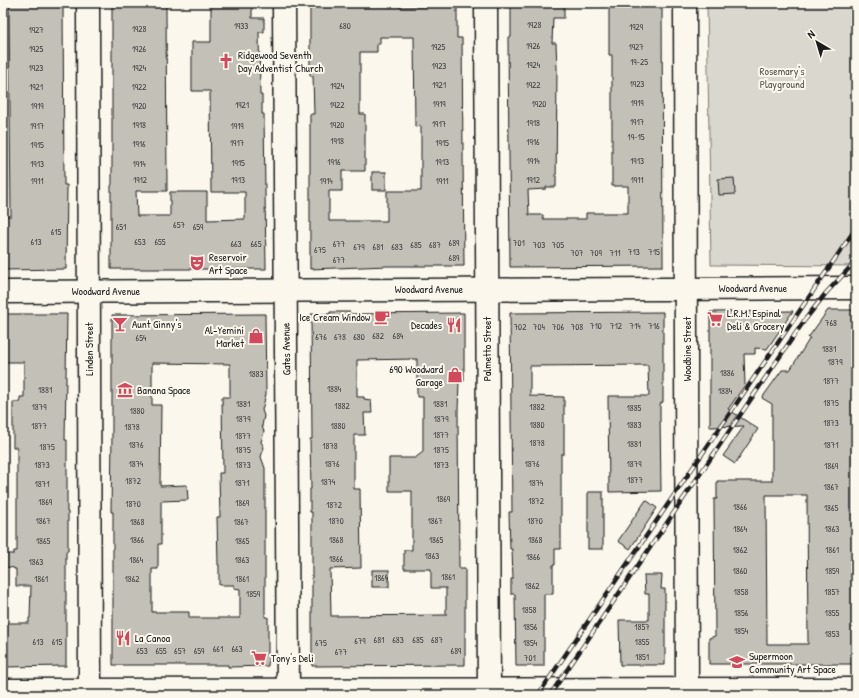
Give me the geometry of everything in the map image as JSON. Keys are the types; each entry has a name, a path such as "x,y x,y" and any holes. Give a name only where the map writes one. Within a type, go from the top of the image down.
{"street":[{"name":"Linden Street","path":"88,3 90,692"},
{"name":"Gates Avenue","path":"284,3 288,692"},
{"name":"Palmetto Street","path":"486,3 489,692"},
{"name":"Woodbine Street","path":"685,3 687,692"},
{"name":"Woodward Avenue","path":"3,292 856,288"},
{"path":"3,690 90,692 687,692 856,689"}],"green space":[{"name":"Rosemary's Playground","path":"707,3 856,3 856,266 711,265"}],"building":[{"path":"9,3 63,3 64,185 67,185 66,269 3,270 3,216 11,216"},
{"path":"112,3 166,3 167,191 136,191 137,216 170,216 170,192 207,192 207,220 245,219 245,192 211,192 210,91 192,91 192,42 211,42 211,3 252,3 252,18 264,18 264,32 259,32 260,95 262,95 262,114 264,114 266,269 111,269"},
{"path":"310,3 399,3 399,7 457,6 457,38 462,38 464,266 388,266 310,269 310,114 314,114 313,76 310,76","holes":["380,37 414,37 415,127 421,126 421,191 387,191 387,221 329,221 329,191 342,191 342,171 365,171 365,114 360,114 360,52 377,52 377,44 380,44"]},
{"path":"511,3 564,3 564,18 553,18 552,43 556,43 557,69 556,187 528,190 529,215 543,215 543,219 586,219 586,213 628,213 628,186 612,186 612,55 609,55 609,3 662,3 663,266 510,267 508,37 511,37"},
{"path":"372,172 386,172 386,190 372,190"},
{"path":"734,178 735,194 719,195 718,179"},
{"path":"828,310 856,310 856,664 709,664 709,638 715,636 714,499 717,499 717,481 772,481 772,404 762,398 782,370 790,370 810,338 808,338","holes":["766,495 807,495 808,644 767,644"]},
{"path":"793,311 767,349 755,348 755,354 744,354 745,385 728,409 758,429 735,464 723,456 744,426 710,427 710,312"},
{"path":"330,312 350,312 350,314 464,313 464,381 459,381 458,411 459,569 465,569 465,665 312,666 312,512 310,512 310,439 312,439 311,314 330,314","holes":["417,359 417,397 423,397 423,452 415,458 389,458 389,491 412,491 412,550 404,550 404,569 431,569 431,588 446,588 446,615 331,616 330,569 361,568 360,489 354,489 354,435 365,435 364,413 372,413 371,400 364,399 364,397 357,397 357,360"]},
{"path":"663,312 663,402 660,404 661,491 609,492 608,396 649,396 648,365 530,366 530,396 564,397 564,454 561,454 561,549 555,549 555,565 553,565 553,594 544,594 544,666 516,666 515,594 511,594 511,579 513,579 512,549 510,549 509,512 512,512 510,313"},
{"path":"3,314 67,314 65,440 67,440 68,551 66,551 66,666 3,667 3,623 29,623 31,586 16,586 16,569 6,567 6,554 14,554 14,551 17,551 17,447 13,447 13,402 20,402 20,397 24,397 24,362 3,362"},
{"path":"265,314 266,394 262,410 264,416 262,426 264,432 261,442 264,447 261,457 265,468 265,617 268,617 268,666 228,667 228,665 113,665 113,512 111,512 112,315","holes":["152,363 230,364 230,397 222,397 223,473 219,473 220,517 217,517 218,565 219,585 234,585 234,588 240,589 240,618 189,618 189,612 152,612 152,569 158,569 158,544 161,544 161,501 188,500 187,485 160,486 161,405 152,405"]},
{"path":"588,492 603,492 603,549 588,549"},
{"path":"646,500 657,508 630,549 618,541"},
{"path":"372,570 389,570 389,587 372,587"},
{"path":"644,575 662,575 661,589 665,589 665,665 620,665 619,620 649,620 649,594 645,594"}],"railway":[{"path":"538,695 856,228"},
{"path":"550,695 804,321 826,293 856,261"}],"place":[{"name":"Ridgewood Seventh Day Adventist Church","path":"226,61"},
{"name":"Reservoir Art Space","path":"197,263"},
{"name":"Ice Cream Window","path":"382,317"},
{"name":"L.R.M. Espinal Deli & Grocery","path":"715,319"},
{"name":"Aunt Ginny's","path":"120,324"},
{"name":"Decades","path":"454,325"},
{"name":"Al-Yemini Market","path":"256,336"},
{"name":"690 Woodward Garage","path":"455,375"},
{"name":"Banana Space","path":"125,390"},
{"name":"La Canoa","path":"123,638"},
{"name":"Tony's Deli","path":"259,658"},
{"name":"Supermoon Community Art Space","path":"737,662"}]}
